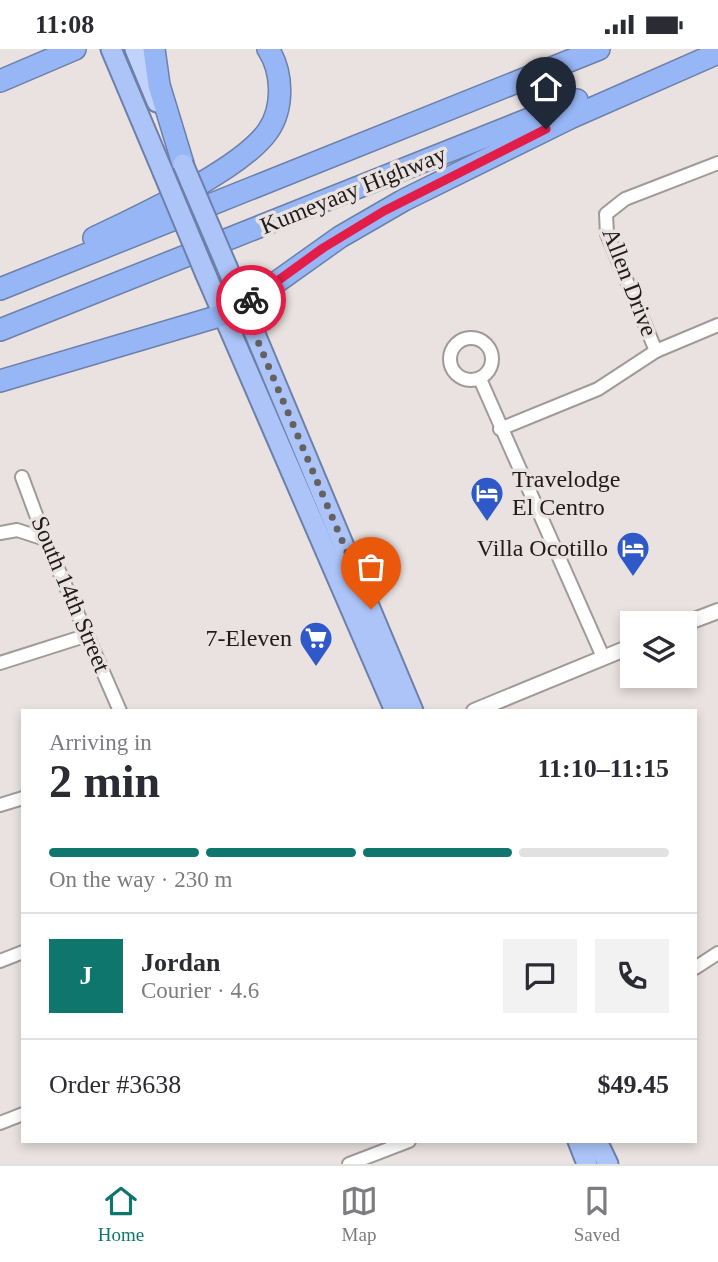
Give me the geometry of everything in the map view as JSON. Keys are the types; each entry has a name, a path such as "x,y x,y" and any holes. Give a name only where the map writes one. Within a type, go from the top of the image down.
{"highway":[{"path":"0,81 75,49"},
{"path":"111,49 394,709"},
{"path":"154,49 159,85 183,164 412,709"},
{"path":"9,285 44,262 183,193 254,147 273,124 278,104 278,74 268,49"},
{"name":"Kumeyaay Highway","path":"9,285 599,49"},
{"name":"Kumeyaay Highway","path":"0,330 705,49"},
{"path":"0,381 223,315 243,306 340,237 404,200 570,118 718,53"},
{"path":"579,1143 587,1164"},
{"path":"598,1143 608,1164"}],"main road":[{"path":"135,49 183,164"}],"street":[{"name":"Allen Drive","path":"656,351 607,234 606,214 625,199 718,163"},
{"path":"500,429 598,389 656,351 718,324"},
{"path":"480,379 603,657"},
{"name":"South 14th Street","path":"22,477 45,539 119,709"},
{"path":"0,533 17,530 45,539"},
{"path":"697,619 718,611"},
{"path":"0,663 88,635"},
{"path":"479,709 620,651"},
{"path":"0,805 21,799"},
{"path":"0,961 21,953"},
{"path":"697,967 718,953"},
{"path":"0,1123 21,1115"},
{"path":"349,1164 404,1143"}],"way so far":[{"path":"251,300 243,306 371,609"}],"place":[{"name":"Travelodge El Centro","path":"487,523"},
{"name":"Villa Ocotillo","path":"633,578"},
{"name":"7-Eleven","path":"316,668"}],"route":[{"path":"251,300 323,248 384,211 546,129"}]}
